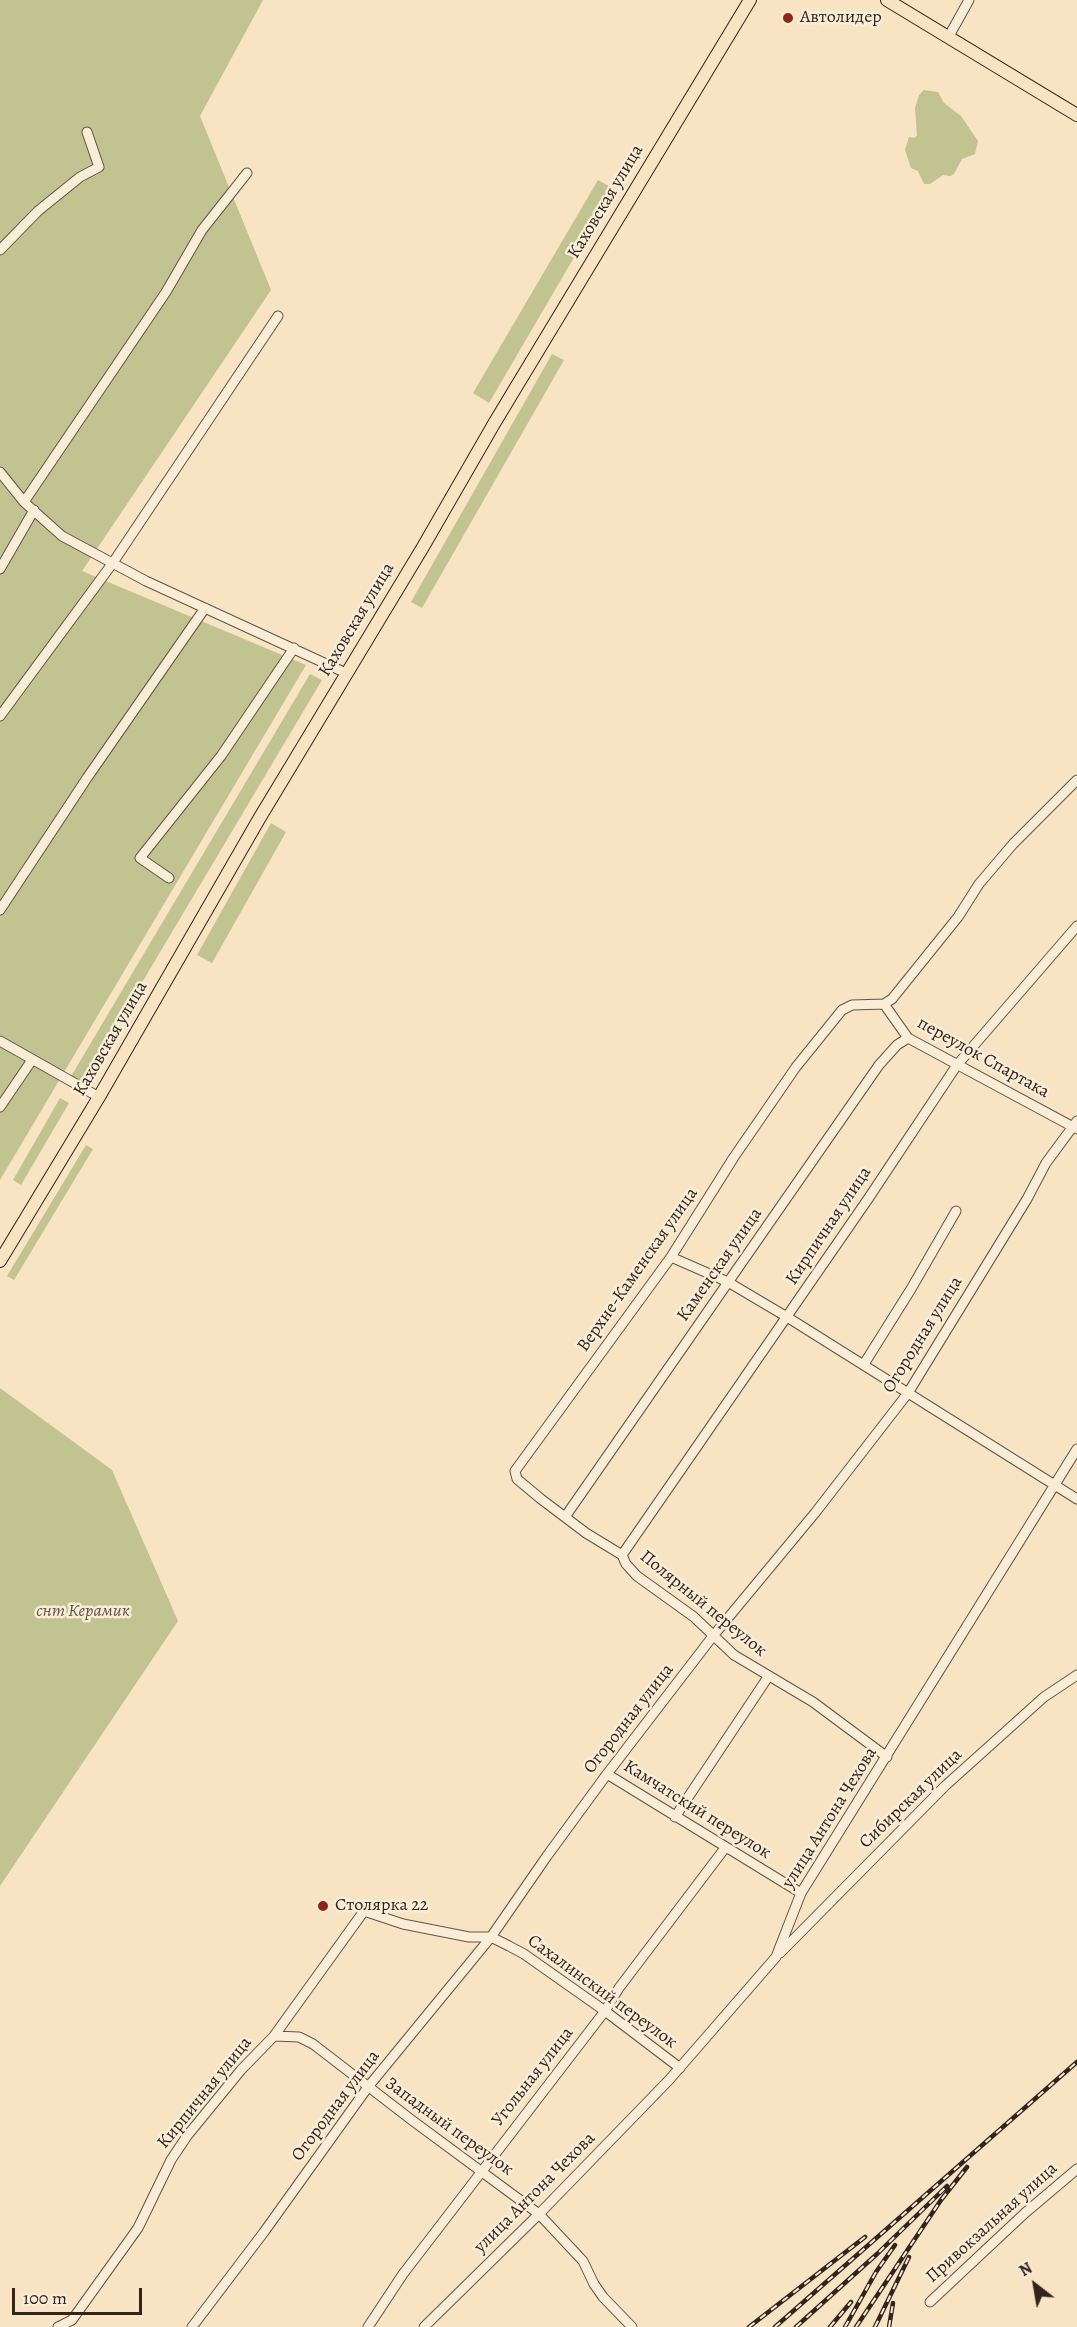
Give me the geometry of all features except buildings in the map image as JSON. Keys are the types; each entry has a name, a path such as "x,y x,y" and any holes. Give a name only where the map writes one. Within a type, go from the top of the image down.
{"main road":[{"name":"Каховская улица","path":"0,1261 99,1097 259,819 423,547 495,422 750,0"},
{"path":"887,0 1077,116"}],"street":[{"path":"949,36 969,0"},
{"path":"0,250 38,212 80,177 99,167 87,132"},
{"path":"24,502 166,292 202,230 247,173"},
{"path":"0,716 112,564 278,316"},
{"path":"0,472 24,502 62,536 112,564 346,673"},
{"path":"0,569 34,510"},
{"path":"0,910 87,778 205,608"},
{"path":"169,878 140,858 221,756 294,648"},
{"path":"884,1004 892,999 943,935 979,884 1013,844 1077,780"},
{"name":"Кирпичная улица","path":"622,1555 787,1317 957,1065 1077,926"},
{"name":"переулок Спартака","path":"884,1004 908,1038 1076,1126"},
{"name":"Верхне-Каменская улица","path":"622,1555 565,1517 517,1479 515,1471 671,1257 734,1157 796,1067 842,1010 852,1005 884,1004"},
{"name":"Каменская улица","path":"565,1517 879,1065 897,1045 908,1038"},
{"path":"0,1041 99,1097"},
{"path":"0,1107 32,1060"},
{"name":"Огородная улица","path":"192,2327 264,2232 368,2087 491,1937 607,1774 713,1636 815,1514 908,1393 1027,1199 1046,1163 1076,1126"},
{"path":"864,1364 956,1211"},
{"path":"671,1257 728,1282 787,1317 1077,1499"},
{"name":"улица Антона Чехова","path":"424,2327 539,2214 680,2068 776,1957 801,1893 1077,1449"},
{"name":"Полярный переулок","path":"622,1555 630,1570 694,1617 734,1655 813,1702 887,1757"},
{"name":"Сибирская улица","path":"776,1957 945,1786 1044,1697 1077,1675"},
{"path":"675,1817 768,1677"},
{"name":"Камчатский переулок","path":"607,1774 801,1893"},
{"name":"Угольная улица","path":"368,2327 403,2274 605,2011 614,1994 725,1848"},
{"name":"Кирпичная улица","path":"58,2327 72,2320 138,2228 178,2148 241,2070 274,2036 364,1911"},
{"name":"Сахалинский переулок","path":"364,1911 396,1922 469,1937 491,1937 524,1954 680,2068"},
{"name":"Западный переулок","path":"274,2036 290,2036 306,2040 539,2214 583,2261 603,2297 632,2327"},
{"name":"Привокзальная улица","path":"930,2302 1025,2213 1077,2169"},
{"path":"72,2320 81,2327"}],"green space":[{"path":"0,0 263,0 200,116 271,290 82,571 306,665 0,1180"},
{"path":"924,90 938,92 944,103 961,116 978,141 975,154 962,159 954,174 943,175 930,184 924,184 918,171 911,168 905,150 909,137 917,136 915,108 919,95"},
{"path":"598,180 614,189 489,403 473,393"},
{"path":"552,354 564,360 422,608 411,602"},
{"path":"310,674 322,680 81,1085 70,1078"},
{"path":"271,823 286,832 212,963 197,955"},
{"path":"60,1098 69,1103 21,1185 13,1180"},
{"path":"86,1145 93,1149 14,1280 7,1276"},
{"name":"снт Керамик","path":"0,1388 112,1470 178,1621 0,1886"}],"railway":[{"path":"775,2327 1077,2062"},
{"path":"856,2327 941,2200 967,2167"},
{"path":"796,2327 877,2254 947,2186"},
{"path":"749,2327 865,2237"},
{"path":"845,2327 876,2272 895,2245"},
{"path":"875,2327 909,2257"},
{"path":"830,2327 851,2302"},
{"path":"889,2327 893,2303"}],"place":[{"name":"Автолидер","path":"788,18"},
{"name":"Столярка 22","path":"323,1906"}]}
